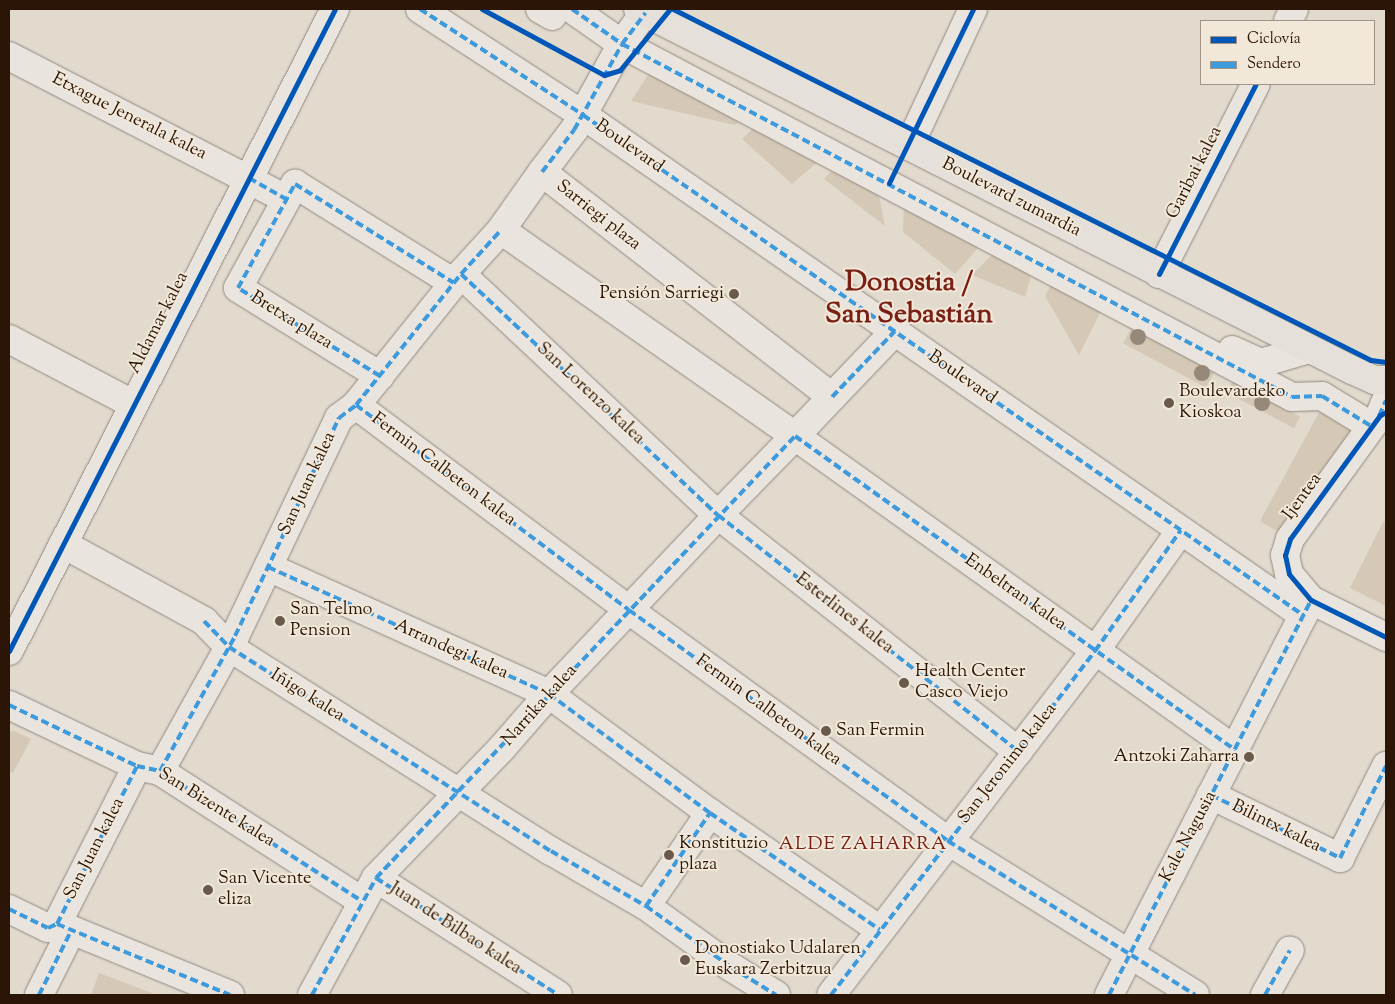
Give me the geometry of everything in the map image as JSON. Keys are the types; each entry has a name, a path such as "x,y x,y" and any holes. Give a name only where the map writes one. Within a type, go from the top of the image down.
{"main road":[{"name":"Boulevard zumardia","path":"643,10 1159,274 1367,378 1386,380"}],"street":[{"name":"Aldamar kalea","path":"11,641 63,544 336,9"},
{"name":"Boulevard","path":"420,9 583,114 1181,530 1307,607"},
{"path":"916,131 973,9"},
{"path":"542,172 583,114 643,10"},
{"path":"555,11 622,44 1292,397 1322,396 1379,414"},
{"name":"Etxague Jenerala kalea","path":"9,56 249,178"},
{"name":"Garibai kalea","path":"1159,274 1255,85"},
{"name":"Sarriegi plaza","path":"501,230 542,172 832,397"},
{"path":"249,178 286,199"},
{"name":"Bretxa plaza","path":"380,376 238,288 295,184 458,278"},
{"path":"501,230 794,436 895,331"},
{"name":"San Juan kalea","path":"39,995 59,928 149,768 229,647 339,418 356,405 458,278 501,230"},
{"name":"San Lorenzo kalea","path":"458,278 718,515"},
{"path":"1130,299 1261,363 1309,349"},
{"path":"9,339 133,404"},
{"name":"Fermin Calbeton kalea","path":"356,405 630,610 948,841 1195,995"},
{"name":"Ijentea","path":"1307,607 1289,574 1285,555 1290,539 1379,414"},
{"name":"Narrika kalea","path":"312,995 369,889 549,694 794,436"},
{"name":"Enbeltran kalea","path":"794,436 1235,750"},
{"name":"Esterlines kalea","path":"718,515 1018,751"},
{"name":"San Jeronimo kalea","path":"831,995 1096,650 1181,530"},
{"name":"Iñigo kalea","path":"63,544 204,622 229,647 551,851 646,906"},
{"name":"Arrandegi kalea","path":"268,567 549,694 710,814"},
{"path":"1307,607 1386,637"},
{"name":"Kale Nagusia","path":"1110,995 1129,953 1307,607"},
{"name":"San Bizente kalea","path":"9,705 149,768 369,889"},
{"name":"Bilintx kalea","path":"1211,795 1340,858 1386,766"},
{"path":"776,995 731,967 646,906 710,814 880,930"},
{"name":"Juan de Bilbao kalea","path":"369,889 558,995"},
{"path":"9,909 230,995"},
{"path":"1265,995 1290,950"}],"shaded area":[{"path":"652,69 748,115 735,125 631,101"},
{"path":"761,121 827,154 792,184 742,139"},
{"path":"841,161 876,181 885,226 824,179"},
{"path":"904,197 985,240 955,274 903,232"},
{"path":"999,248 1034,265 1025,297 972,275"},
{"path":"1054,279 1104,305 1079,355 1045,296"},
{"path":"1134,323 1217,367 1206,387 1123,343"},
{"path":"1233,381 1300,417 1294,428 1227,392"},
{"path":"1322,407 1359,427 1280,533 1260,521"},
{"path":"1383,522 1386,524 1386,606 1350,588"},
{"path":"14,731 31,739 13,773 9,771 9,732"},
{"path":"99,973 152,993 151,995 91,995"}],"marked path":[{"path":"420,9 583,115 1303,615"},
{"path":"572,9 622,44 1292,397 1322,396 1371,426"},
{"path":"542,172 574,130 622,44 645,13"},
{"path":"249,178 286,199"},
{"path":"380,376 238,288 295,184 454,283"},
{"path":"160,771 235,636 339,418 356,405 461,274 501,230"},
{"path":"461,274 718,515 1018,751"},
{"path":"832,397 895,331"},
{"path":"1379,416 1386,400"},
{"path":"356,405 629,610 948,841 1195,995"},
{"path":"312,995 376,878 795,436 1235,750"},
{"path":"831,995 1095,651 1181,530"},
{"path":"268,567 549,694 710,813 880,930"},
{"path":"1109,995 1311,600"},
{"path":"204,621 229,647 551,851 646,906 731,967 776,995"},
{"path":"9,705 137,766 160,771 362,901"},
{"path":"9,909 48,928 57,924 137,766"},
{"path":"1211,795 1340,858 1386,766"},
{"path":"646,906 710,813"},
{"path":"376,878 558,995"},
{"path":"57,924 230,995"},
{"path":"39,995 71,931"},
{"path":"1265,995 1290,950"}],"cycle path":[{"path":"9,651 335,9"},
{"path":"482,9 604,75 620,70 670,9"},
{"path":"673,9 1371,360 1386,362"},
{"path":"889,183 973,9"},
{"path":"1159,274 1255,85"},
{"path":"1386,412 1380,415 1290,539 1285,555 1289,574 1311,600 1386,637"}],"place":[{"name":"Pensión Sarriegi","path":"734,294"},
{"name":"Boulevardeko Kioskoa","path":"1169,403"},
{"name":"San Telmo Pension","path":"280,621"},
{"name":"Health Center Casco Viejo","path":"904,683"},
{"name":"San Fermin","path":"826,731"},
{"name":"Antzoki Zaharra","path":"1249,757"},
{"name":"Konstituzio plaza","path":"669,855"},
{"name":"San Vicente eliza","path":"208,890"},
{"name":"Donostiako Udalaren Euskara Zerbitzua","path":"685,960"}],"district":[{"name":"Donostia / San Sebastián","path":"909,299"},
{"name":"ALDE ZAHARRA","path":"863,845"}]}
